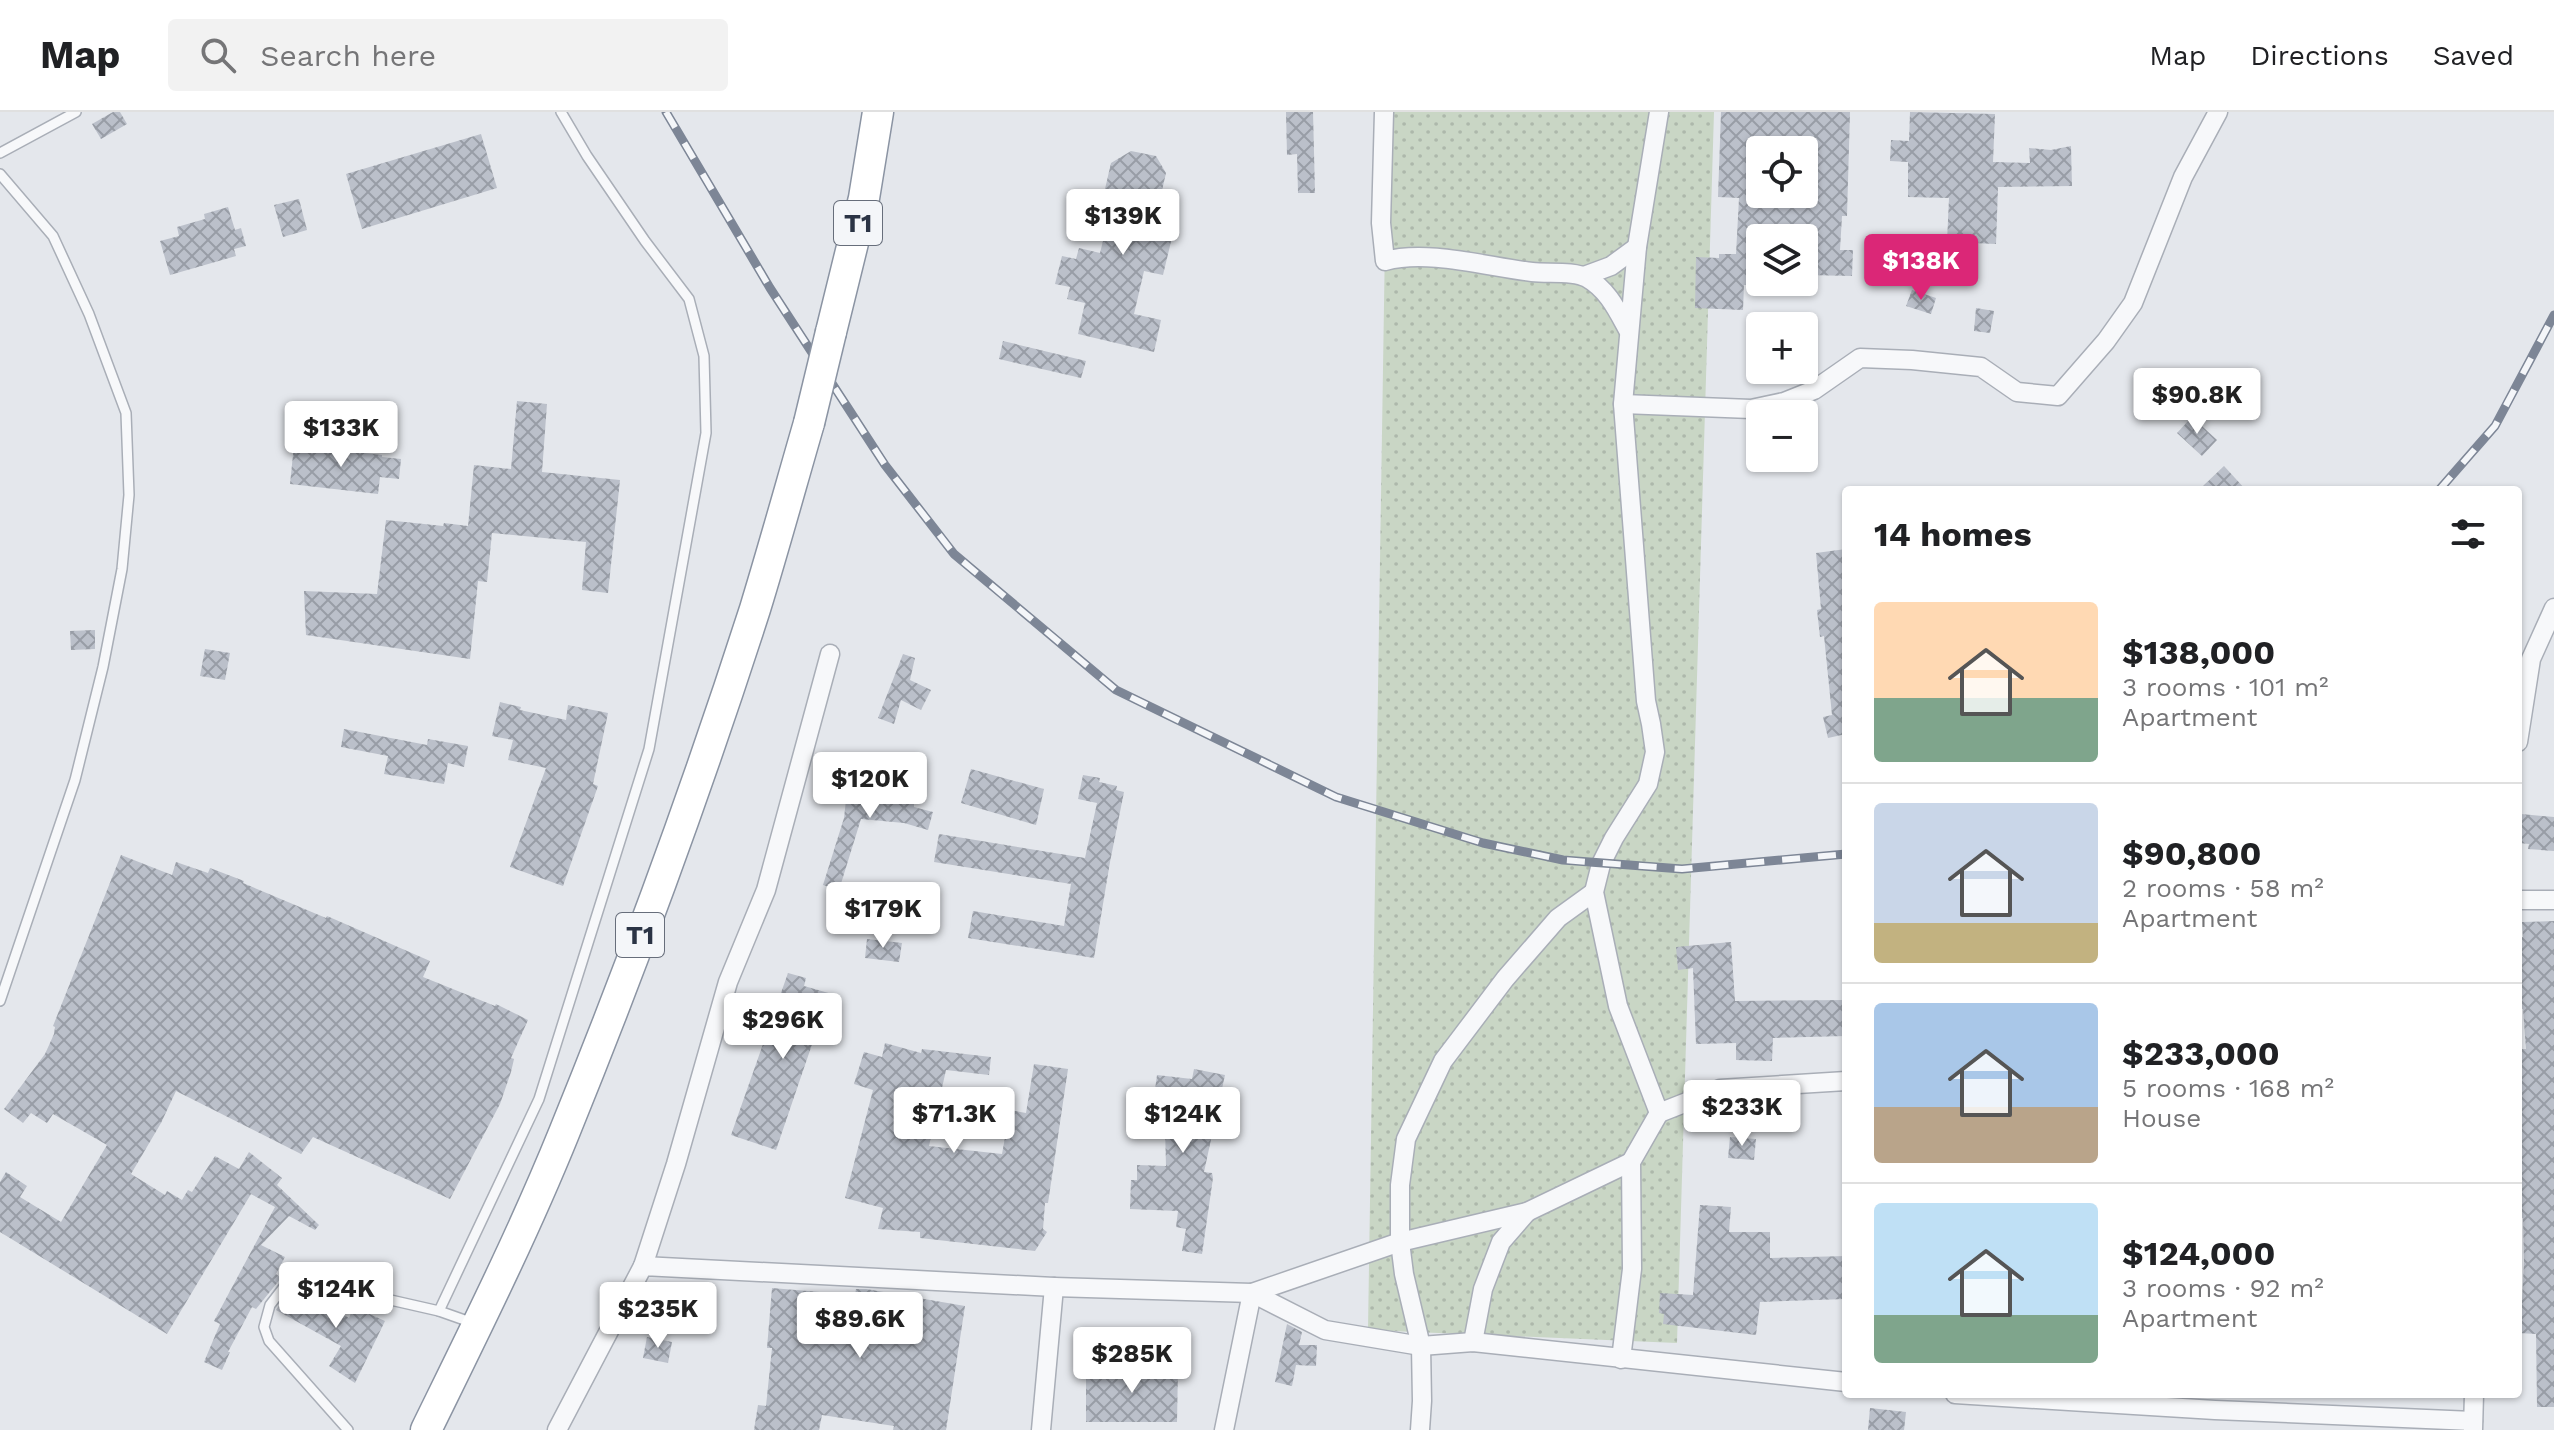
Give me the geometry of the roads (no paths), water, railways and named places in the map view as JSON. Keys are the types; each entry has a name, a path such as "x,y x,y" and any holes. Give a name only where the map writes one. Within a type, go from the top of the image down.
{"highway":[{"name":"T1","path":"426,1430 478,1325 563,1135 688,805 755,608 809,423 864,198 878,112"}],"street":[{"path":"1384,112 1381,223 1385,261 1400,257 1443,260 1584,276 1611,266 1637,247"},
{"path":"1659,112 1637,247 1623,404 1644,685 1655,752 1648,784 1601,864 1594,892 1618,1006 1659,1113"},
{"path":"1623,404 1751,409 1784,402 1814,390 1860,358 1981,367 2017,392 2058,396 2106,341 2133,303 2183,177 2218,112"},
{"path":"1584,276 1608,294 1628,331"},
{"path":"2522,716 2531,659 2554,608"},
{"path":"557,1430 643,1266 728,982 766,890 830,654"},
{"path":"1420,1430 1421,1346 1404,1274 1400,1242 1400,1185 1406,1139 1443,1061 1505,979 1558,918 1594,892"},
{"path":"2522,900 2554,900"},
{"path":"1621,1359 1632,1269 1631,1162 1659,1113 1720,1089 1842,1081"},
{"path":"643,1266 1054,1287 1252,1293 1400,1242 1527,1212 1631,1162"},
{"path":"1473,1342 1483,1289 1501,1242 1527,1212"},
{"path":"1041,1430 1054,1287"},
{"path":"1252,1293 1325,1330 1421,1346 1473,1342 1842,1382"},
{"path":"1224,1430 1252,1293"},
{"path":"2020,1398 2473,1425 2474,1398"}],"lane":[{"path":"0,153 76,112"},
{"path":"439,1311 539,1099 649,749 706,433 704,356 689,299 645,241 561,112"},
{"path":"0,174 53,236 89,314 126,413 129,495 122,569 103,667 75,780 0,1001"},
{"path":"348,1430 269,1341 264,1327 270,1305 290,1279 302,1275 439,1311 478,1325"}],"railway":[{"path":"666,112 770,288 885,465 954,554 1116,690 1336,797 1483,843 1563,860 1682,869 1842,854"},
{"path":"2442,486 2495,426 2554,315"}]}
